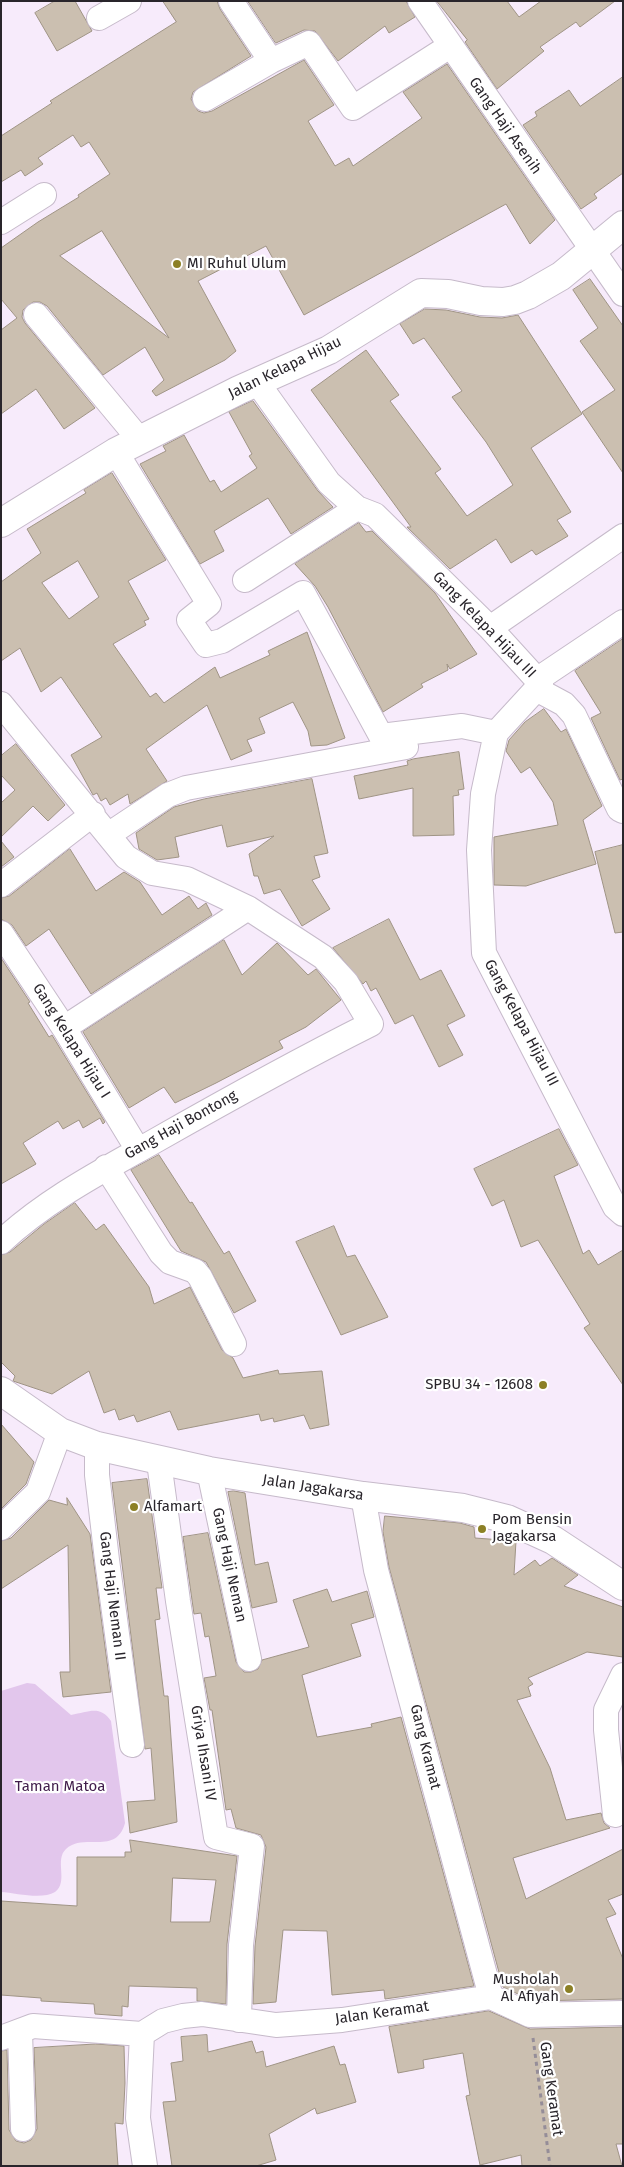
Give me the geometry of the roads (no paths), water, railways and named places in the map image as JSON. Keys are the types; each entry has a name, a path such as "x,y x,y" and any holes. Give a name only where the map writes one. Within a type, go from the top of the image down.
{"street":[{"path":"99,18 129,1"},
{"path":"231,1 271,61"},
{"name":"Gang Haji Asenih","path":"420,1 623,294"},
{"path":"205,99 271,61 309,43 353,108 450,46"},
{"path":"1,222 44,195"},
{"name":"Jalan Kelapa Hijau","path":"4,516 128,445 257,382 329,350 421,293 448,294 481,301 503,302 515,300 562,276 623,225"},
{"path":"36,315 128,445 209,604 189,620 206,645 222,641 303,592 381,736 462,726 496,733"},
{"name":"Gang Kelapa Hijau III","path":"257,382 329,483 358,508 375,515 490,628 538,685 496,733 483,794 479,850 484,954 615,1207 623,1214"},
{"path":"245,580 358,508"},
{"path":"490,628 623,536"},
{"path":"623,622 538,685 564,704 574,715 619,809 623,811"},
{"path":"1,704 93,814 126,857 152,873 186,880 248,908"},
{"path":"108,835 168,795 186,788 388,750 496,733"},
{"path":"1,885 93,814"},
{"path":"64,1028 248,908"},
{"name":"Gang Haji Bontong","path":"1,1242 18,1226 55,1199 106,1167 272,1074 371,1024 346,982 324,957 248,908"},
{"name":"Gang Kelapa Hijau I","path":"1,934 64,1028 138,1150"},
{"path":"106,1167 161,1253 170,1262 196,1271 234,1344"},
{"name":"Jalan Jagakarsa","path":"1,1391 60,1432 97,1446 159,1462 363,1496 464,1508 507,1519 553,1540 623,1586"},
{"path":"1,1528 38,1492 60,1432"},
{"name":"Gang Haji Neman II","path":"97,1446 97,1475 132,1745"},
{"name":"Griya Ihsani IV","path":"159,1462 178,1601 216,1837 252,1846 241,1945 239,2020"},
{"name":"Gang Haji Neman","path":"209,1471 249,1659"},
{"name":"Gang Kramat","path":"363,1496 376,1570 491,1997"},
{"path":"615,1815 606,1730 606,1710 623,1675"},
{"path":"491,1997 530,2015 623,2013"},
{"name":"Jalan Keramat","path":"142,2034 163,2021 202,2014 276,2024 342,2020 491,1997"},
{"path":"22,2129 11,2034 33,2026 142,2034 138,2118 145,2166"}],"place":[{"name":"MI Ruhul Ulum","path":"177,264"},
{"name":"SPBU 34 - 12608","path":"543,1385"},
{"name":"Alfamart","path":"134,1507"},
{"name":"Pom Bensin Jagakarsa","path":"482,1529"},
{"name":"Musholah Al Afiyah","path":"569,1989"}],"park label":[{"name":"Taman Matoa","path":"60,1787"}]}
